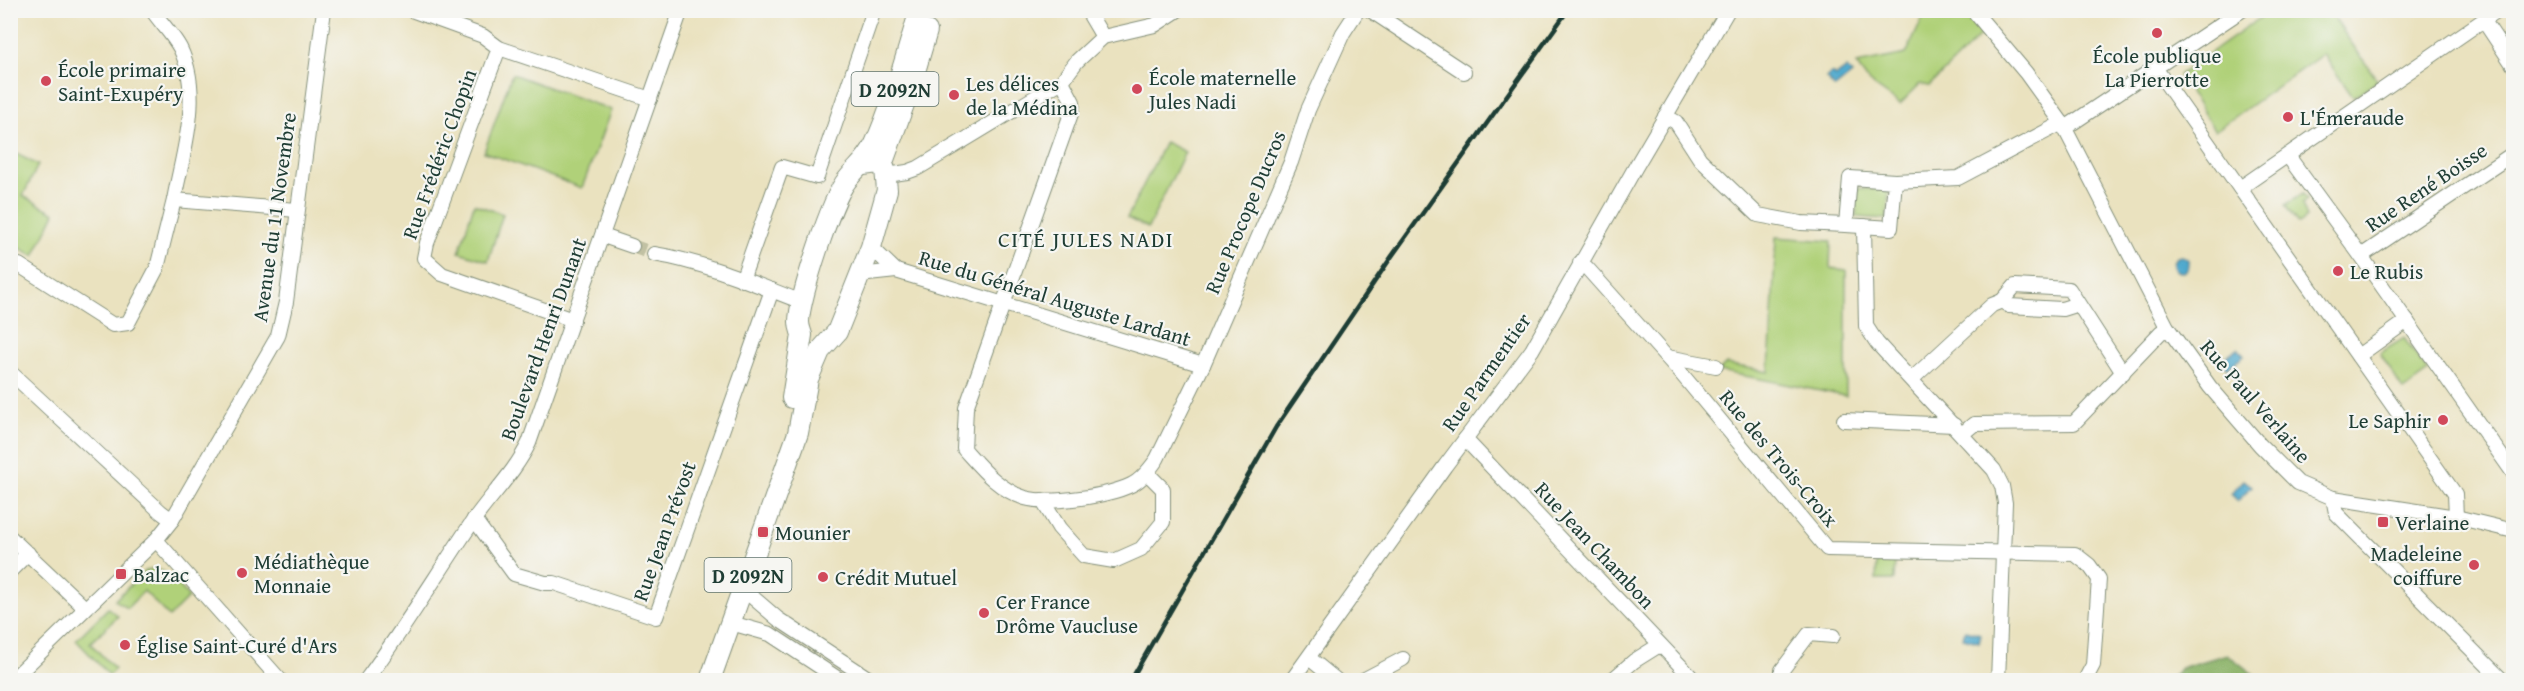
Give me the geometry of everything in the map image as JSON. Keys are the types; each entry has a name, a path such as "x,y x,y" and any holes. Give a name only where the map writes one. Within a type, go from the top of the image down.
{"main road":[{"name":"D 2092N","path":"883,170 876,143 920,10"},
{"name":"D 2092N","path":"883,170 933,10"},
{"path":"883,170 887,190 870,247 837,332 827,341 813,340 802,335 799,321 802,302 836,200 846,180 883,170"},
{"name":"D 2092N","path":"785,469 786,439 802,335"},
{"name":"D 2092N","path":"710,681 798,433 808,379 827,341"}],"street":[{"path":"19,265 113,325 128,323 157,267 174,200 192,98 188,70 179,47 152,10"},
{"name":"Avenue du 11 Novembre","path":"12,681 156,540 172,520 278,336 286,302 324,10"},
{"path":"411,10 483,36 499,48 650,99"},
{"name":"Boulevard Henri Dunant","path":"366,681 474,519 525,451 603,236 681,10"},
{"path":"742,279 782,167 817,177 874,10"},
{"path":"1087,10 1103,37"},
{"path":"883,170 918,168 1062,81 1077,61 1103,37 1155,25 1178,10"},
{"name":"Rue Procope Ducros","path":"1147,473 1157,459 1203,365 1291,162 1308,110 1343,33 1358,10"},
{"path":"1370,10 1464,72"},
{"name":"Rue Parmentier","path":"1293,681 1465,439 1532,350 1580,263 1728,10"},
{"name":"Rue Paul Verlaine","path":"1973,10 2026,73 2064,126 2167,327 2210,387 2260,445 2298,483 2333,498 2456,517 2514,531"},
{"path":"1846,225 1850,178 1895,181 1958,178 2064,126 2156,69 2242,10"},
{"path":"2240,188 2498,10"},
{"path":"2484,21 2514,66"},
{"name":"Rue Frédéric Chopin","path":"499,48 427,243 424,258 442,274 573,320"},
{"path":"2156,69 2455,495 2456,517"},
{"path":"1042,500 1059,528 1084,556 1114,561 1141,549 1163,522 1163,489 1147,473 1132,485 1090,498 1042,500 1025,498 992,481 964,449 966,408 1072,111 1073,102 1062,81"},
{"path":"1665,116 1676,122 1700,159 1758,215 1801,223 1891,228 1895,181"},
{"name":"Rue René Boisse","path":"2361,256 2514,153"},
{"path":"2288,156 2514,474"},
{"path":"174,200 297,210"},
{"path":"1864,226 1866,326 1877,342 1994,470 2002,486 2005,503 1998,681"},
{"path":"603,236 632,246"},
{"name":"Rue du Général Auguste Lardant","path":"870,247 896,271"},
{"path":"654,254 670,256 742,279 802,302"},
{"name":"Rue des Trois-Croix","path":"1580,263 1667,357 1827,549 2075,554 2089,565 2099,579 2093,665 2085,681"},
{"name":"Rue du Général Auguste Lardant","path":"859,275 896,271 1203,365"},
{"path":"1912,379 1992,305 2002,301 2015,286 2069,289 2123,373"},
{"name":"Rue Jean Prévost","path":"474,519 514,573 656,617 772,291"},
{"path":"2002,301 2009,306 2062,309 2078,304"},
{"path":"2358,356 2407,321"},
{"path":"1844,420 1958,429 1974,424 2074,423 2162,332 2166,331 2167,327"},
{"path":"1667,357 1716,366"},
{"path":"10,372 172,520"},
{"name":"Rue Jean Chambon","path":"1465,439 1595,574 1658,646 1694,681"},
{"path":"2333,498 2336,513 2502,681"},
{"path":"10,537 86,608"},
{"path":"156,540 280,681"},
{"path":"10,571 28,553"},
{"path":"743,589 778,619 871,681"},
{"path":"770,634 778,619"},
{"path":"731,623 770,634 840,681"},
{"path":"1782,681 1782,670 1809,634 1833,636"},
{"path":"1612,681 1634,661 1658,646"},
{"path":"1309,658 1336,681"},
{"path":"1363,681 1403,659"}],"green space":[{"path":"1926,11 1963,11 1983,33 1929,86 1920,84 1900,104 1869,82 1856,64 1906,54"},
{"path":"2270,11 2329,11 2378,81 2353,97 2323,54 2215,131 2179,75"},
{"path":"512,74 611,110 582,188 484,152"},
{"path":"1165,142 1185,152 1148,228 1127,218"},
{"path":"11,151 38,165 23,196 55,213 34,256 18,247 11,253"},
{"path":"1858,188 1889,190 1887,219 1856,217"},
{"path":"2303,194 2307,199 2302,204 2307,218 2298,224 2285,205"},
{"path":"474,204 503,214 488,261 459,252"},
{"path":"1776,237 1831,241 1830,268 1846,270 1846,396 1719,371 1726,364 1769,372"},
{"path":"2404,338 2428,372 2403,390 2380,353"},
{"path":"1877,560 1895,561 1894,580 1876,580"},
{"path":"151,569 168,575 189,597 169,617 144,591 127,608 115,600 144,572"},
{"path":"108,608 118,616 90,643 115,669 109,675 76,640"},
{"path":"2227,654 2253,674 2247,680 2168,680 2181,668"}],"water":[{"path":"1847,68 1852,74 1835,88 1826,78 1831,73 1836,76"},
{"path":"2181,256 2187,258 2189,264 2187,270 2181,272 2175,270 2173,264 2175,258"},
{"path":"2238,348 2244,356 2227,368 2221,360"},
{"path":"2244,480 2252,486 2238,501 2231,494"},
{"path":"1965,630 1981,634 1979,642 1963,638"}],"tunnel":[{"path":"632,246 654,254"}],"railway":[{"path":"1131,680 1276,427 1392,256 1568,10"}],"place":[{"name":"École publique La Pierrotte","path":"2157,33"},
{"name":"École primaire Saint-Exupéry","path":"46,81"},
{"name":"École maternelle Jules Nadi","path":"1137,89"},
{"name":"Les délices de la Médina","path":"954,95"},
{"name":"L'Émeraude","path":"2288,117"},
{"name":"Le Rubis","path":"2338,271"},
{"name":"Le Saphir","path":"2443,420"},
{"name":"Verlaine","path":"2383,522"},
{"name":"Mounier","path":"763,532"},
{"name":"Madeleine coiffure","path":"2474,565"},
{"name":"Médiathèque Monnaie","path":"242,573"},
{"name":"Balzac","path":"121,574"},
{"name":"Crédit Mutuel","path":"823,577"},
{"name":"Cer France Drôme Vaucluse","path":"984,613"},
{"name":"Église Saint-Curé d'Ars","path":"125,645"}],"district":[{"name":"CITÉ JULES NADI","path":"1086,239"}]}
